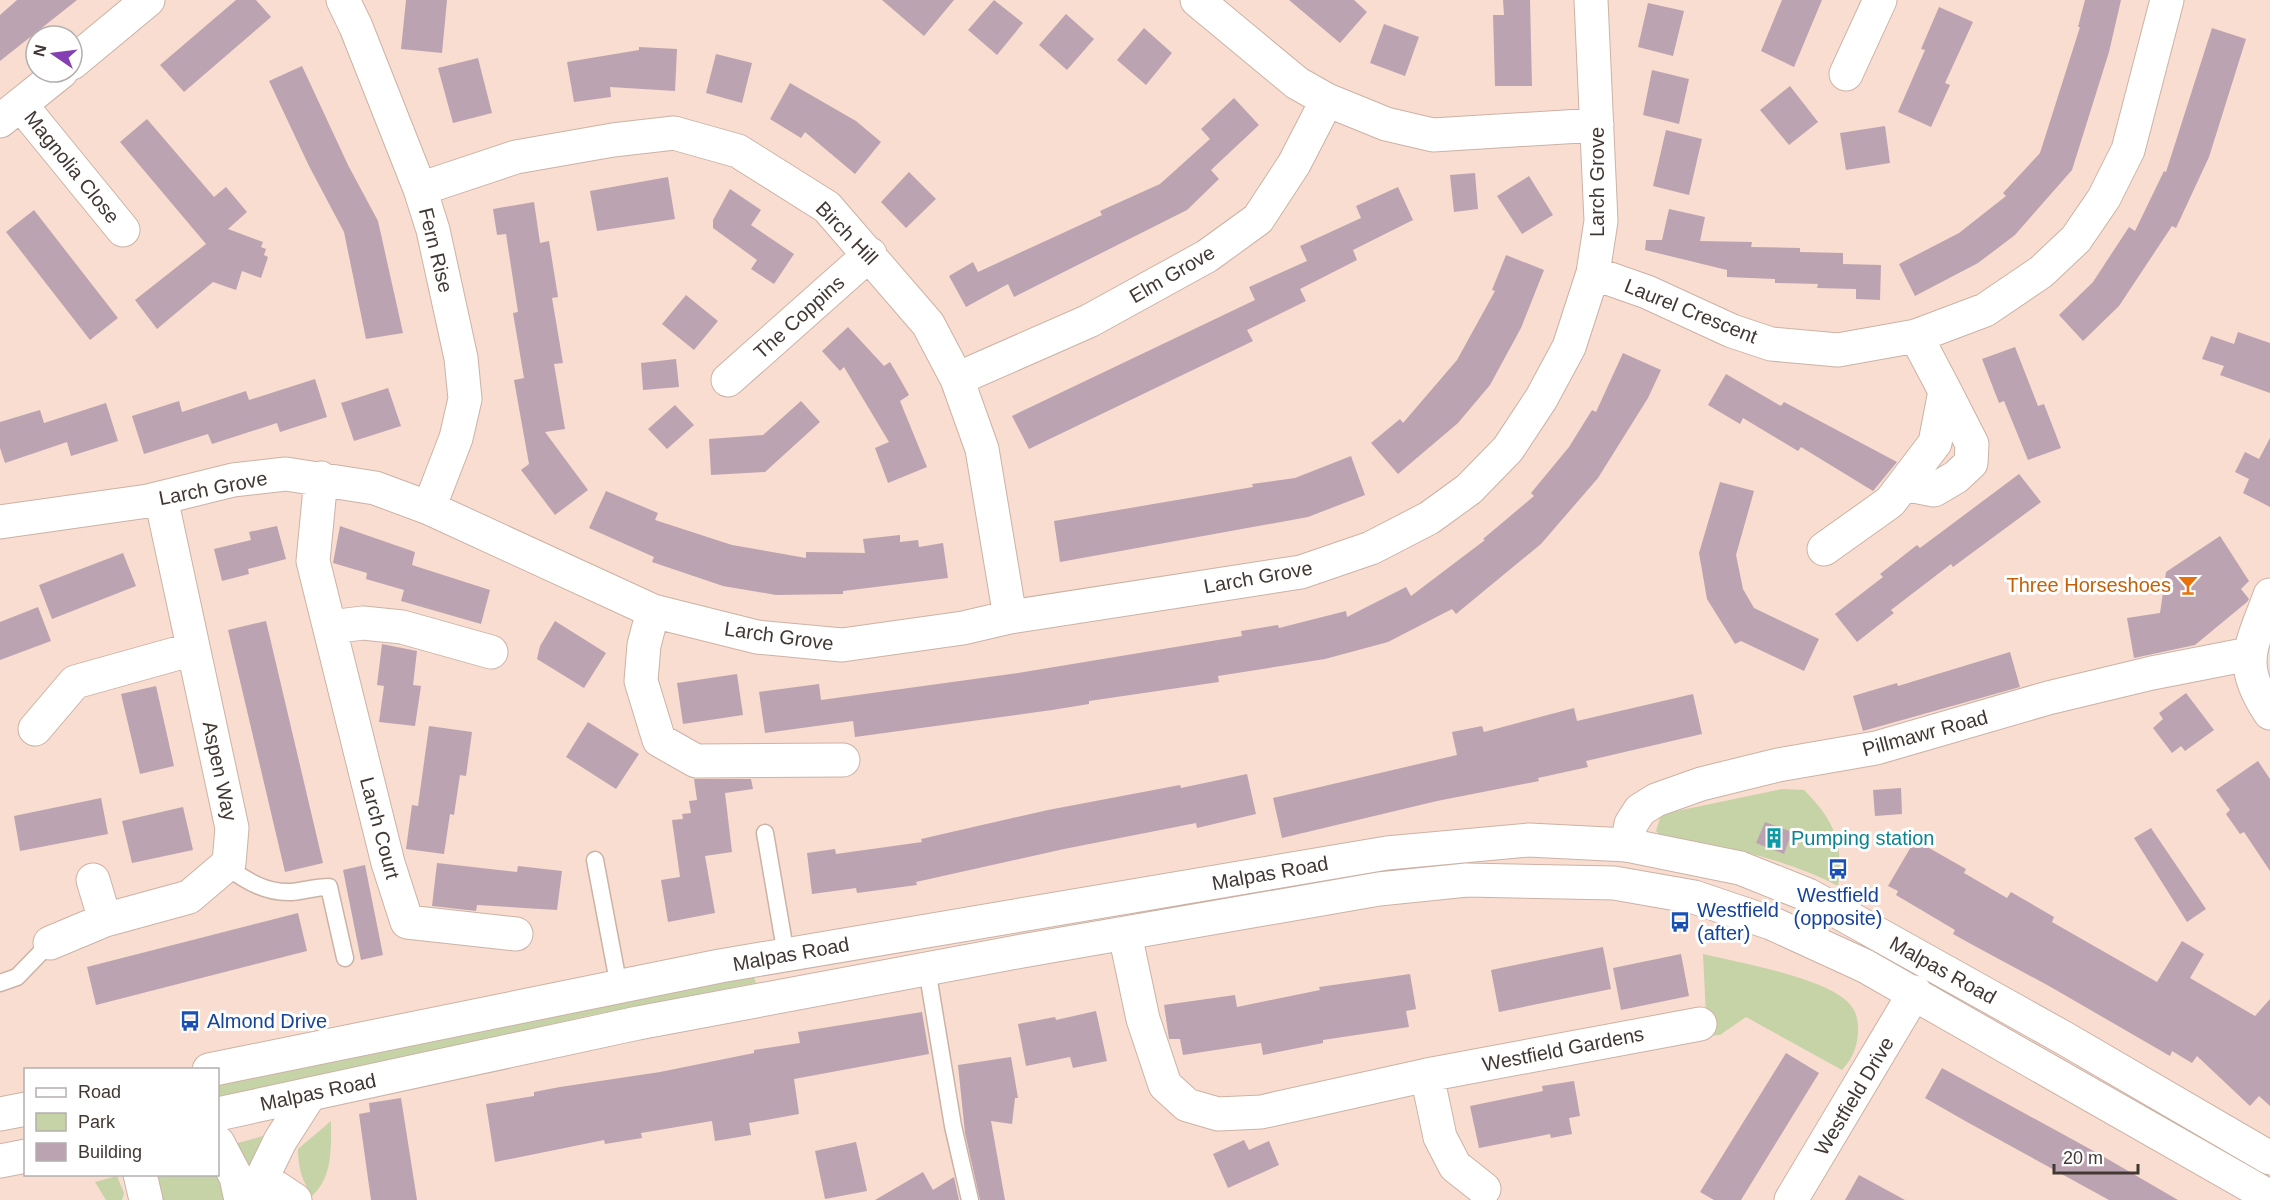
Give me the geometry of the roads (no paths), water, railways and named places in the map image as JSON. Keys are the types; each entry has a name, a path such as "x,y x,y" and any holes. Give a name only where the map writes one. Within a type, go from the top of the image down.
{"street":[{"path":"84,53 148,0"},
{"name":"Fern Rise","path":"343,0 356,27 420,189 433,230 460,358 465,399 456,438 429,508"},
{"path":"1197,0 1297,83 1327,100 1386,124 1432,135 1597,125"},
{"name":"Larch Grove","path":"0,522 161,498 233,480 286,474 321,478 375,488 429,508 653,611 757,637 842,645 963,628 1010,617 1301,572 1371,548 1429,518 1468,489 1513,441 1541,399 1569,347 1593,273 1600,221 1591,0"},
{"path":"1846,74 1880,0"},
{"name":"Laurel Crescent","path":"1593,273 1647,292 1732,331 1771,344 1838,350 1916,336 1985,310 2041,272 2076,239 2104,198 2128,150 2167,0"},
{"path":"10,113 46,84"},
{"name":"Elm Grove","path":"957,379 1089,321 1207,256 1257,219 1294,164 1327,100"},
{"name":"Magnolia Close","path":"10,113 123,230"},
{"name":"Birch Hill","path":"420,189 516,157 613,140 674,133 738,151 827,207 870,254 928,324 957,379 982,449 1010,617"},
{"name":"The Coppins","path":"728,380 870,254"},
{"path":"1824,549 1890,502 1935,443 1945,391 1916,336"},
{"name":"Larch Court","path":"321,478 314,561 388,863 407,922 516,934"},
{"name":"Aspen Way","path":"161,498 232,828 229,863 225,866"},
{"path":"2270,595 2249,654 2251,677 2270,713"},
{"path":"653,611 644,645 641,681 659,740 696,761 843,760"},
{"path":"330,627 363,622 402,627 491,652"},
{"path":"35,729 75,682 193,649"},
{"name":"Pillmawr Road","path":"1627,844 1631,824 1640,810 1656,800 1701,784 1778,765 1876,748 2048,698 2152,673 2249,654"},
{"name":"Malpas Road","path":"219,1068 786,955 1387,853 1529,840 1627,844 1740,868 1808,895 2074,1043 2270,1158"},
{"path":"50,943 105,920 189,897 225,866"},
{"path":"93,880 105,920"},
{"name":"Malpas Road","path":"219,1113 638,1023 1379,889 1467,880 1614,883 1695,897 1771,922 1915,992 2270,1197"},
{"name":"Westfield Gardens","path":"1125,934 1143,1019 1165,1085 1187,1105 1218,1114 1261,1112 1427,1075 1700,1024"},
{"name":"Westfield Drive","path":"1791,1200 1915,992"},
{"path":"1427,1075 1440,1137 1455,1166 1484,1189"},
{"path":"249,1193 310,1094"},
{"path":"0,1114 24,1109"},
{"path":"219,1145 236,1177 249,1193 294,1200"},
{"path":"0,1161 24,1156"},
{"path":"140,1176 146,1200"}],"lane":[{"path":"765,833 786,955"},
{"path":"595,860 619,987"},
{"path":"225,866 252,885 272,891 291,892 312,887 329,887 345,958"},
{"path":"0,982 17,977 50,943"},
{"path":"927,969 953,1126 970,1200"}],"place":[{"name":"Three Horseshoes","path":"2188,585"},
{"name":"Pumping station","path":"1774,838"},
{"name":"Westfield (opposite)","path":"1838,869"},
{"name":"Westfield (after)","path":"1680,922"},
{"name":"Almond Drive","path":"190,1021"}]}
